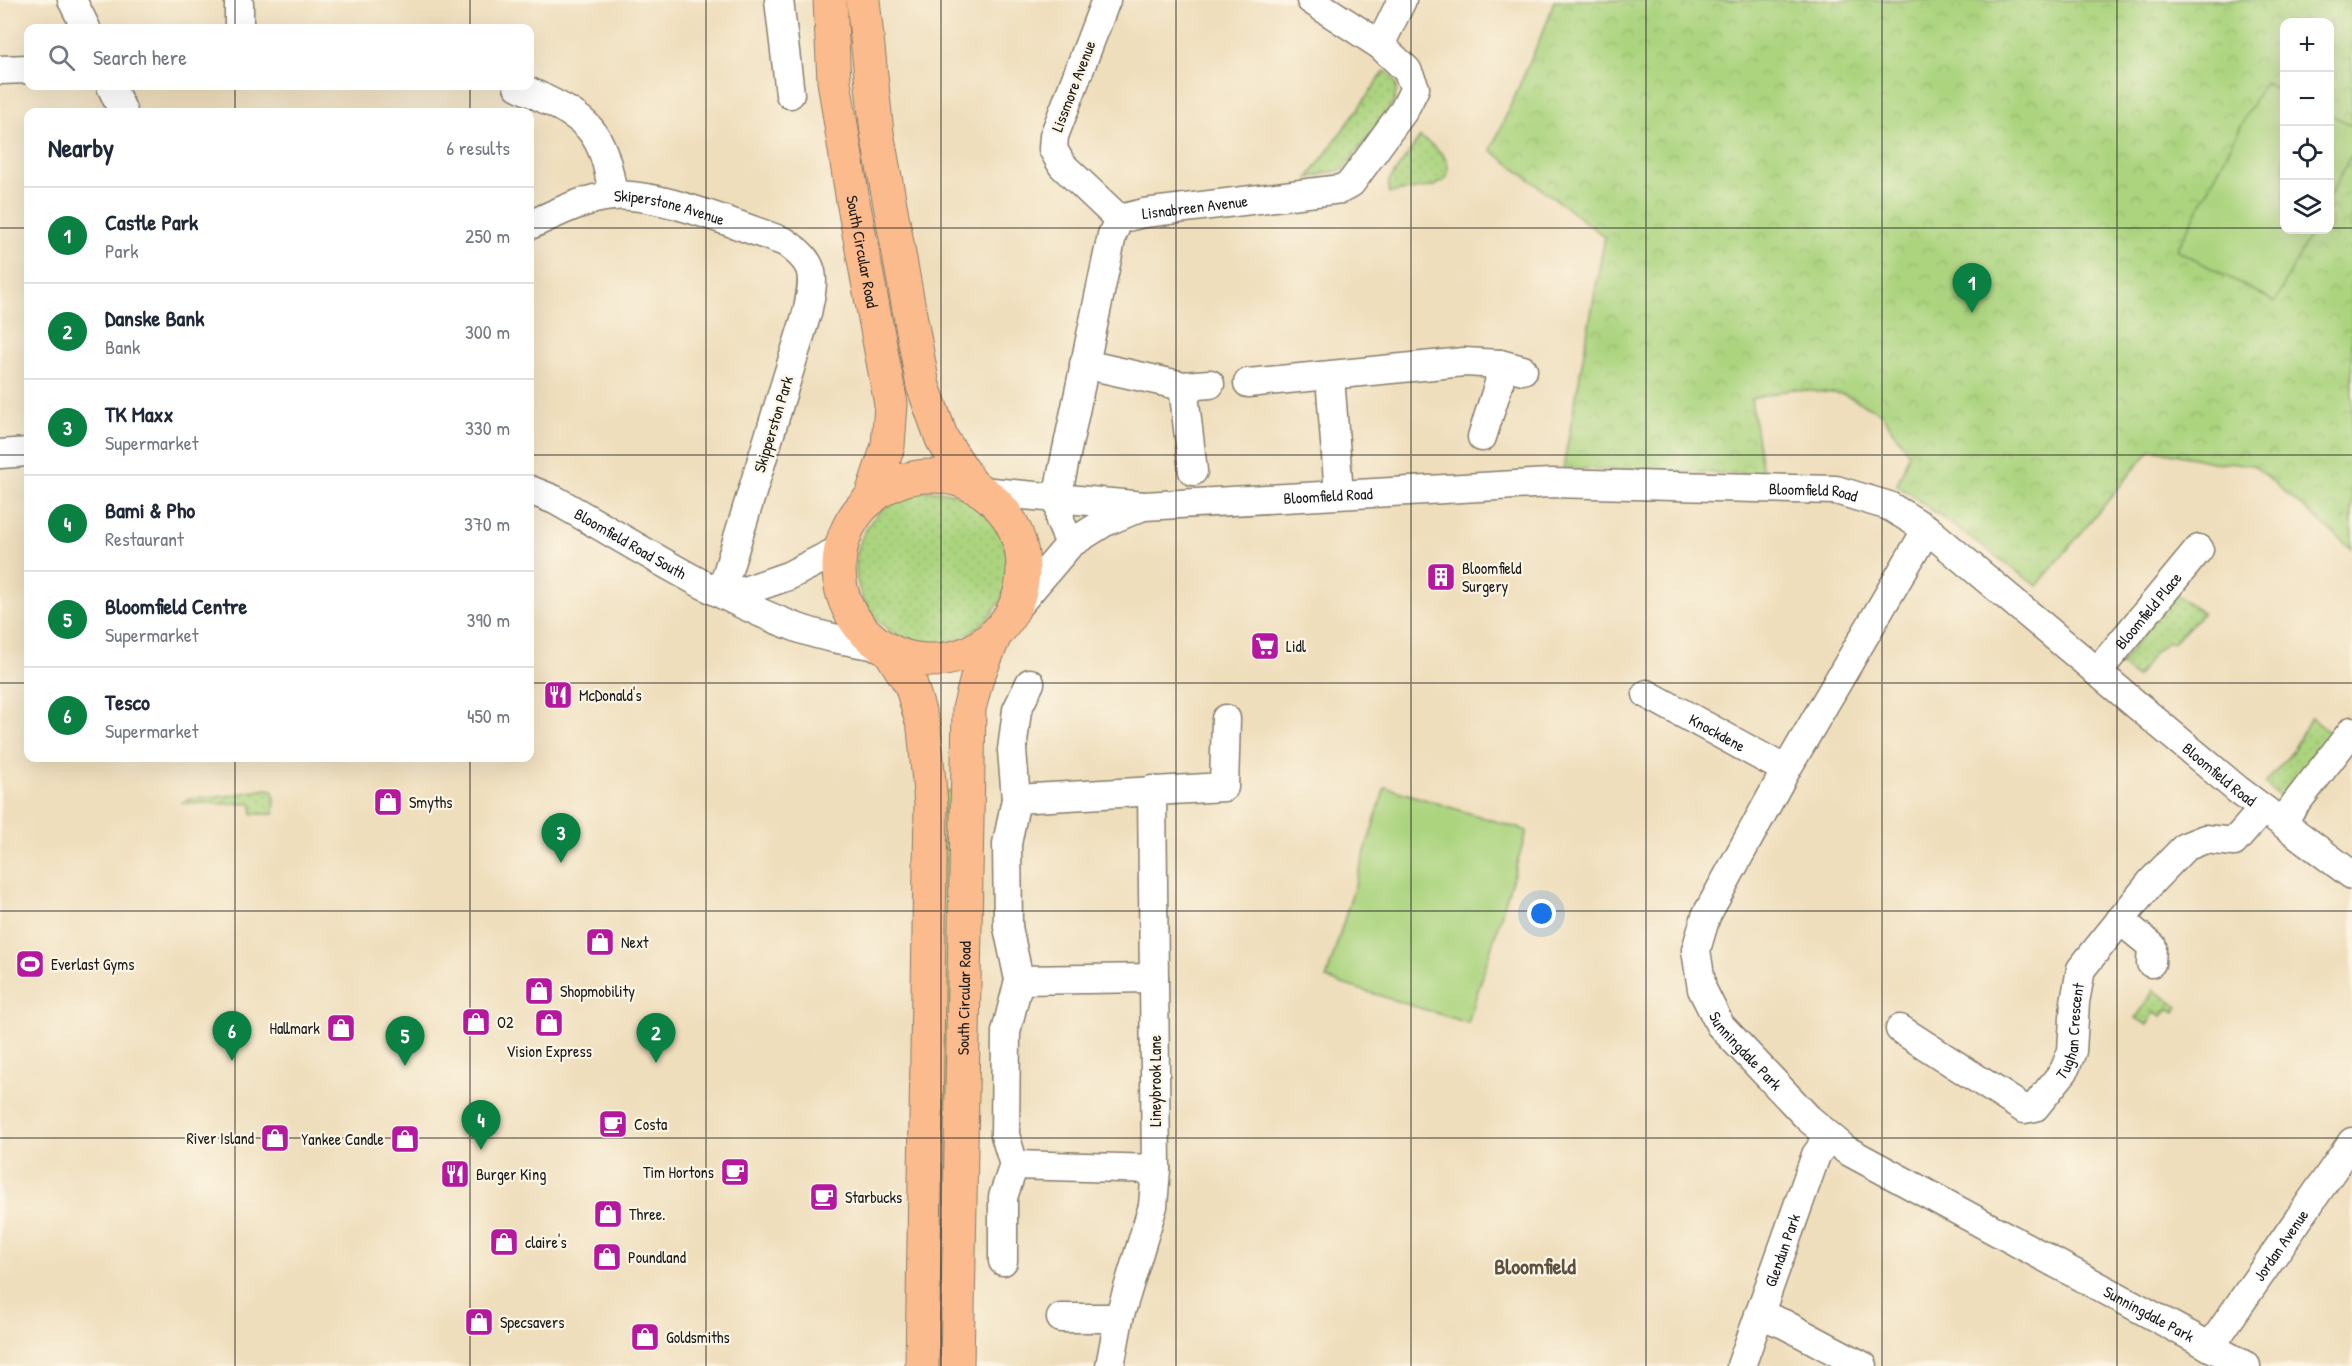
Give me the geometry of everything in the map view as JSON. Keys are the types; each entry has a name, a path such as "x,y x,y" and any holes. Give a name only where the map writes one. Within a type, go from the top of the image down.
{"highway":[{"name":"South Circular Road","path":"830,0 834,81 891,404 888,446 870,500"},
{"path":"863,0 877,133 923,386 942,439 977,488 1002,509 1016,532 1022,568 1021,586 1004,623 977,648 956,657 922,659 886,649"},
{"path":"922,1366 931,804 924,728 910,685 886,649 861,628 846,605 839,578 841,549 857,514 870,500 893,485 919,477 947,477 977,488"},
{"name":"South Circular Road","path":"958,1351 969,709 977,678 1004,623"}],"street":[{"path":"72,0 84,24"},
{"path":"779,0 790,94"},
{"name":"Lissmore Avenue","path":"1106,0 1054,136 1053,149 1062,165 1119,219"},
{"name":"Lisnabreen Avenue","path":"1070,544 1060,521 1058,497 1112,236 1119,219 1144,213 1341,189 1351,183 1404,110 1415,88 1407,70 1380,45 1311,0"},
{"path":"1380,45 1402,0"},
{"path":"0,70 24,69"},
{"path":"113,90 121,108"},
{"path":"526,90 582,118 601,141 614,196"},
{"name":"Skiperstone Avenue","path":"534,223 580,202 614,196 644,197 785,242 804,255"},
{"name":"Skipperston Park","path":"725,595 807,313 813,270 804,255"},
{"path":"1248,383 1330,377 1464,362 1511,367 1499,382 1482,437"},
{"path":"1084,364 1197,385 1193,471"},
{"path":"1330,377 1339,494"},
{"path":"0,454 24,452"},
{"name":"Bloomfield Road","path":"977,488 1144,506 1550,483 1836,490 1889,506 1927,529 2272,815 2352,874"},
{"name":"Bloomfield Road South","path":"534,492 555,500 725,595 796,627 824,636 886,649"},
{"name":"Bloomfield Road","path":"1004,623 1070,544 1105,522 1144,506"},
{"name":"Sunningdale Park","path":"1927,529 1786,770 1706,916 1696,950 1702,989 1720,1025 1829,1137 1846,1150 2246,1366"},
{"path":"725,595 788,576 841,549"},
{"name":"Bloomfield Place","path":"2097,672 2199,549"},
{"path":"1003,1261 1003,1197 1014,1165 1005,1135 1006,1032 1019,980 1008,927 1007,844 1016,799 1013,740 1017,710 1030,683"},
{"name":"Knockdene","path":"1647,694 1786,770"},
{"path":"1016,799 1152,790 1223,799 1226,719"},
{"path":"2272,815 2352,731"},
{"name":"Lineybrook Lane","path":"1110,1366 1119,1318 1154,1206 1156,1169 1152,790"},
{"name":"Tughan Crescent","path":"1900,1029 2024,1109 2035,1107 2064,1071 2072,1051 2080,969 2185,847 2205,839 2234,842 2272,815"},
{"path":"2120,920 2152,946 2151,963"},
{"path":"1019,980 1154,978"},
{"name":"Glendun Park","path":"1741,1366 1816,1155 1829,1137"},
{"name":"Jordan Avenue","path":"2210,1347 2352,1143"},
{"path":"1014,1165 1156,1169"},
{"path":"1759,1314 1784,1324 1863,1366"},
{"path":"1061,1318 1119,1318"},
{"path":"958,1351 972,1366"}],"green space":[{"path":"1554,0 2352,0 2352,549 2253,465 2212,462 2151,449 2037,586 1897,485 1909,454 1881,413 1843,394 1792,389 1751,399 1763,474 1563,468 1605,237 1491,150 1548,20"},
{"path":"1385,71 1393,77 1397,86 1394,102 1344,169 1308,178"},
{"path":"2264,82 2280,90 2280,234 2310,234 2275,302 2177,250"},
{"path":"2334,116 2352,126 2352,153 2334,188"},
{"path":"1420,137 1437,149 1446,159 1448,172 1446,179 1435,186 1389,193 1389,181"},
{"path":"932,491 961,497 974,504 985,514 995,525 1002,538 1008,567 1002,596 995,609 985,620 974,630 961,637 932,643 903,637 890,630 879,620 869,609 862,596 856,567 862,538 869,525 879,514 890,504 903,497"},
{"path":"2174,593 2203,613 2172,644 2168,642 2155,652 2136,677 2120,665"},
{"path":"2311,717 2333,736 2282,798 2265,784 2292,752"},
{"path":"1385,787 1527,831 1468,1023 1326,979"},
{"path":"272,790 275,799 274,814 252,814 252,804 182,803 188,799"},
{"path":"943,792 956,792 950,1239 936,1239"},
{"path":"2154,990 2178,1006 2175,1012 2168,1008 2162,1016 2155,1012 2147,1025 2136,1018"}],"place":[{"name":"Castle Park","path":"1972,313"},
{"name":"Bloomfield Surgery","path":"1441,577"},
{"name":"Lidl","path":"1265,646"},
{"name":"McDonald's","path":"558,695"},
{"name":"Smyths","path":"388,802"},
{"name":"TK Maxx","path":"561,863"},
{"name":"Next","path":"600,942"},
{"name":"Everlast Gyms","path":"30,964"},
{"name":"Shopmobility","path":"539,991"},
{"name":"O2","path":"476,1022"},
{"name":"Vision Express","path":"549,1023"},
{"name":"Hallmark","path":"341,1028"},
{"name":"Tesco","path":"232,1061"},
{"name":"Danske Bank","path":"656,1063"},
{"name":"Bloomfield Centre","path":"405,1066"},
{"name":"Costa","path":"613,1124"},
{"name":"River Island","path":"275,1138"},
{"name":"Yankee Candle","path":"405,1139"},
{"name":"Bami & Pho","path":"481,1150"},
{"name":"Tim Hortons","path":"735,1172"},
{"name":"Burger King","path":"455,1174"},
{"name":"Starbucks","path":"824,1197"},
{"name":"Three.","path":"608,1214"},
{"name":"claire's","path":"504,1242"},
{"name":"Poundland","path":"607,1257"},
{"name":"Specsavers","path":"479,1322"},
{"name":"Goldsmiths","path":"645,1337"}],"district":[{"name":"Bloomfield","path":"1535,1266"}]}
